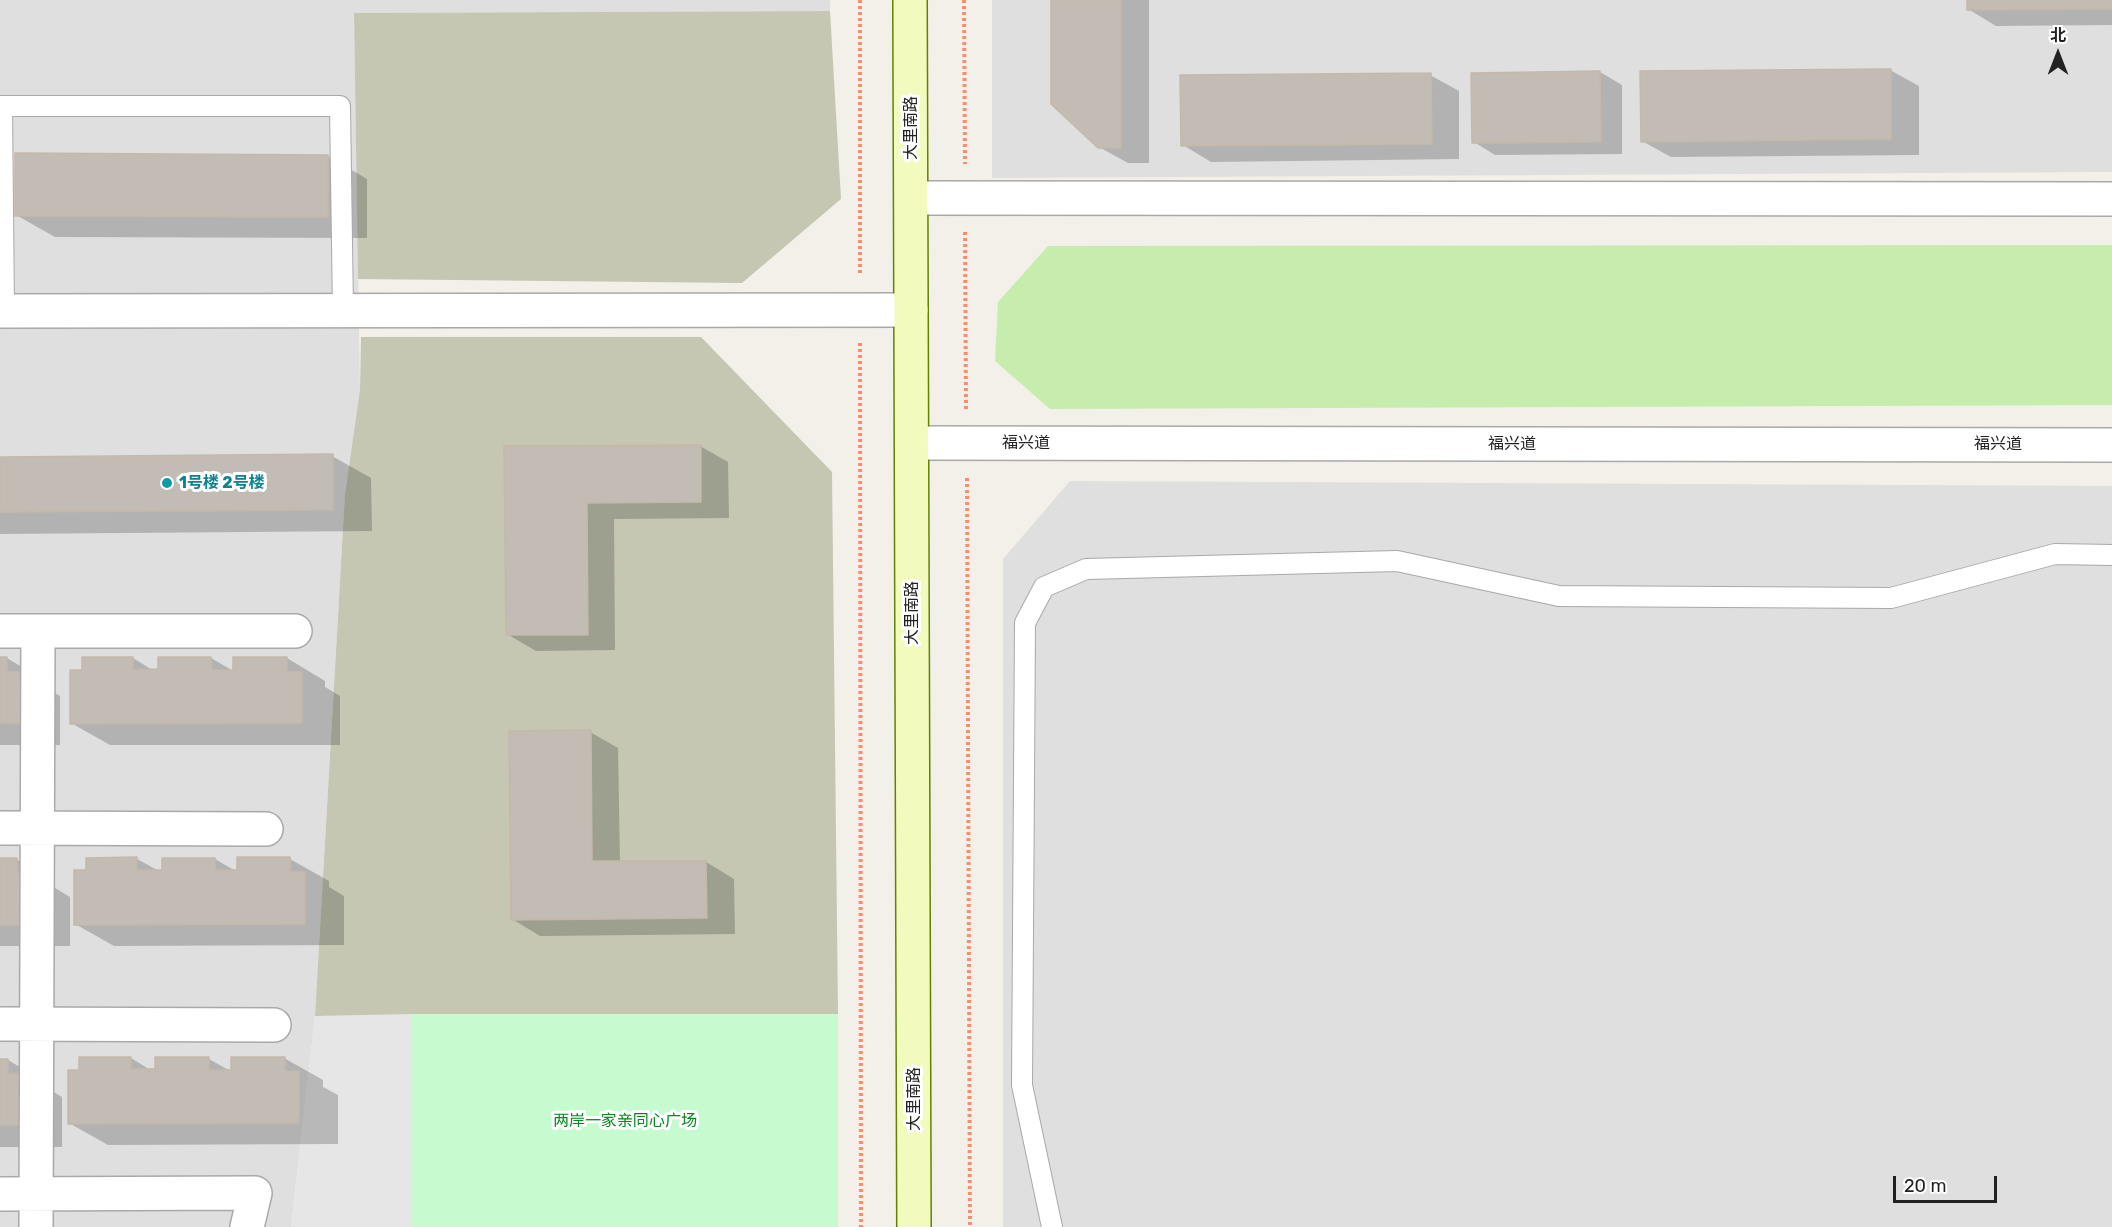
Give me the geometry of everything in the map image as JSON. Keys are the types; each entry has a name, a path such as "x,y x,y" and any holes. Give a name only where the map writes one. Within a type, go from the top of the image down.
{"main road":[{"name":"大里南路","path":"910,0 914,1227"}],"street":[{"path":"912,198 2112,198"},
{"path":"2,310 911,310"},
{"name":"福兴道","path":"912,443 2112,445"},
{"path":"0,631 295,631"},
{"path":"36,1227 38,631"},
{"path":"0,828 266,829"},
{"path":"0,1024 274,1025"},
{"path":"0,1194 255,1193 247,1227"}],"lane":[{"path":"2,310 1,106 340,106 343,310"},
{"path":"1052,1227 1022,1085 1025,623 1044,587 1086,568 1397,561 1559,597 1891,598 2055,554 2112,555"}],"path":[{"path":"860,0 861,1227"},
{"path":"964,0 970,1227"}],"shaded area":[{"path":"0,0 830,0 830,11 354,13 360,389 345,494 315,1016 291,1227 0,1227"},
{"path":"992,0 2112,0 2112,172 992,178"},
{"path":"830,11 841,199 742,283 358,279 354,13"},
{"path":"361,337 701,337 832,472 838,1014 315,1016 345,494 360,389"},
{"path":"1070,481 2112,486 2112,1227 1003,1227 1003,559"},
{"path":"412,1014 412,1227 291,1227 315,1016"}],"green space":[{"path":"2112,245 2112,405 1050,409 995,361 998,302 1048,246"},
{"name":"两岸一家亲同心广场","path":"412,1014 838,1014 838,1227 412,1227"}],"building":[{"path":"1051,0 1121,0 1121,148 1098,148 1051,104"},
{"path":"1967,0 2112,0 2112,9 1967,10"},
{"path":"1891,69 1891,139 1641,142 1640,71"},
{"path":"1600,71 1601,142 1472,143 1471,73"},
{"path":"1431,73 1432,144 1181,146 1180,75"},
{"path":"15,153 328,155 328,217 15,216"},
{"path":"701,445 701,502 587,503 588,635 506,635 504,446"},
{"name":"1号楼 2号楼","path":"333,454 333,510 0,512 0,457"},
{"path":"0,657 7,657 7,672 22,672 22,723 0,723"},
{"path":"82,657 133,657 133,670 158,669 158,657 211,657 212,670 233,670 233,657 287,657 287,672 302,672 302,723 70,724 70,670 82,670"},
{"path":"591,730 592,861 706,861 707,918 511,920 509,731"},
{"path":"137,857 137,870 162,870 162,858 215,858 215,870 237,870 237,857 290,857 291,872 305,872 305,924 74,925 74,870 86,870 86,858"},
{"path":"0,858 17,858 17,873 31,873 32,925 0,925"},
{"path":"79,1057 131,1057 131,1069 155,1069 155,1057 209,1057 209,1070 231,1070 231,1057 285,1057 285,1071 299,1071 299,1123 68,1124 68,1070 79,1070"},
{"path":"0,1059 8,1059 8,1074 23,1073 23,1125 0,1125"}],"place":[{"name":"1号楼 2号楼","path":"167,483"}]}
